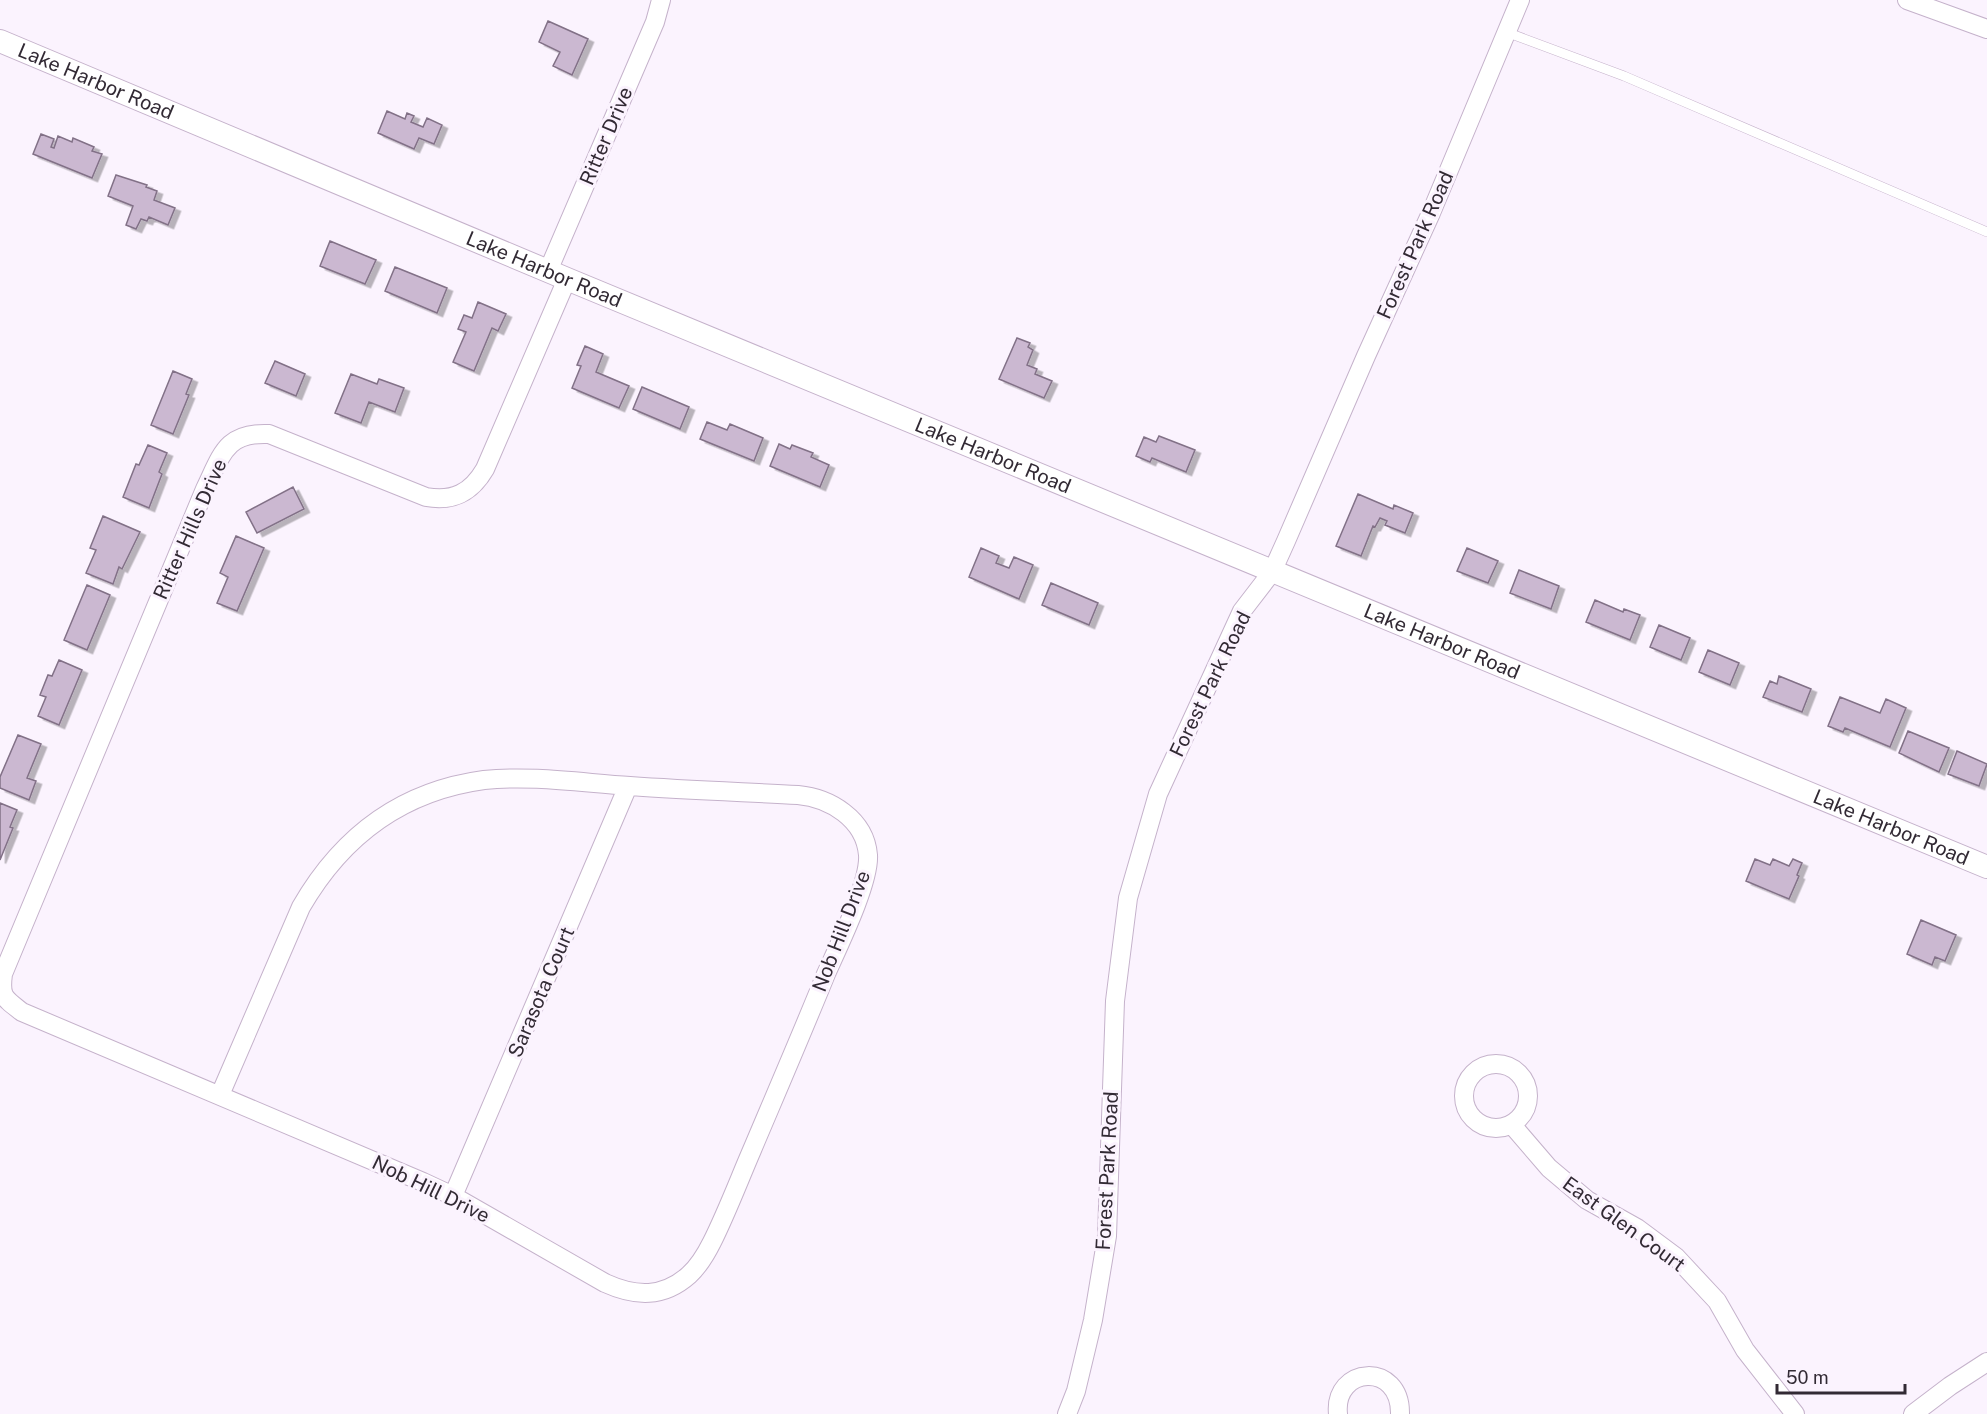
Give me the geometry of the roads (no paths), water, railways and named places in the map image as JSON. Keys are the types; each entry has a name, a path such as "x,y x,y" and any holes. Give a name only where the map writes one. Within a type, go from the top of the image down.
{"street":[{"name":"Ritter Drive","path":"558,275 662,0"},
{"name":"Forest Park Road","path":"1067,1414 1076,1391 1093,1320 1107,1236 1115,1001 1128,898 1158,794 1242,611 1272,572 1431,213 1520,0"},
{"path":"1907,0 1987,29"},
{"name":"Lake Harbor Road","path":"0,41 1272,572 1987,867"},
{"name":"Ritter Hills Drive","path":"8,1001 1,989 3,974 205,489 228,445 239,437 249,434 269,434 426,497 437,499 461,495 475,485 485,469 558,275"},
{"name":"Nob Hill Drive","path":"8,1001 22,1012 453,1196 617,1288 640,1293 663,1291 675,1286 688,1276 704,1257 717,1233 842,936 866,871 868,854 857,826 846,813 814,796 558,780 486,780 442,788 420,796 389,812 367,828 328,866 315,883 301,907 220,1095"},
{"name":"Sarasota Court","path":"453,1196 628,786"},
{"name":"East Glen Court","path":"1512,1125 1549,1168 1587,1200 1637,1228 1676,1257 1717,1301 1745,1350 1795,1414"},
{"path":"1912,1414 1987,1362"},
{"path":"1338,1414 1339,1396 1345,1388 1361,1377 1371,1376 1381,1378 1397,1393 1401,1403 1400,1414"}],"lane":[{"path":"1506,32 1624,76 1987,232"}]}
